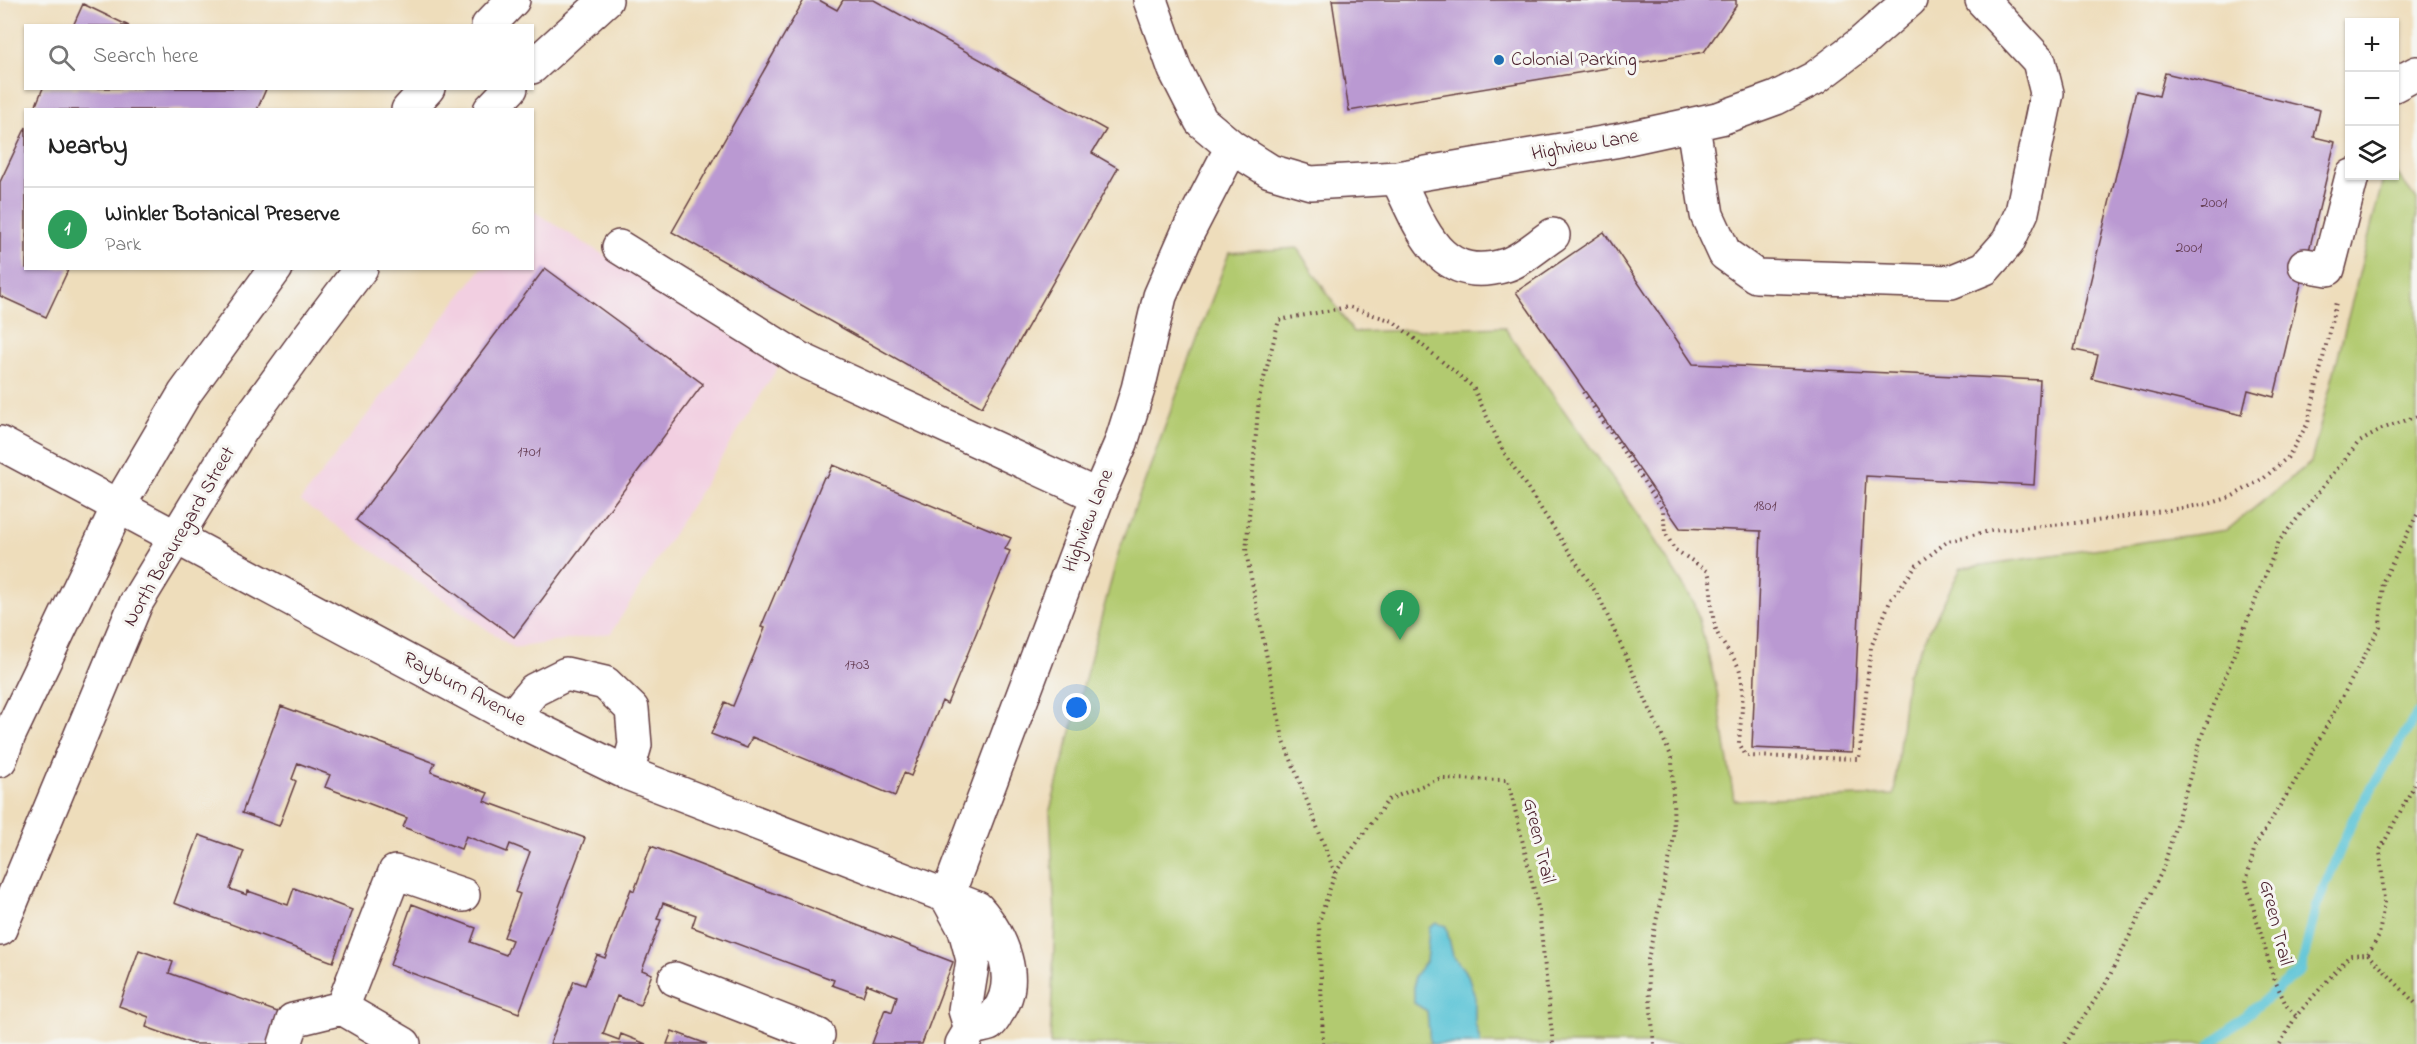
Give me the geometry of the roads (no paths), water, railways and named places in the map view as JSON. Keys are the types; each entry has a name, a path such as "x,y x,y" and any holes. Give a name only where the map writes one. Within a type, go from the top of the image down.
{"street":[{"path":"490,24 513,0"},
{"path":"534,65 606,0"},
{"name":"Highview Lane","path":"1150,0 1175,70 1201,121 1232,147 1270,171 1311,183 1396,178 1693,126 1776,98 1815,78 1860,44 1910,0"},
{"path":"1693,126 1707,215 1725,254 1756,276 1952,282 1985,268 2008,242 2022,212 2047,93 2040,61 1982,0"},
{"path":"2399,82 2417,73"},
{"path":"410,108 426,90"},
{"path":"492,108 509,90"},
{"name":"Highview Lane","path":"947,897 1120,443 1138,389 1161,296 1188,232 1232,147"},
{"path":"1396,178 1428,241 1446,259 1474,271 1507,265 1553,235"},
{"path":"2317,267 2350,180"},
{"path":"619,247 798,358 1098,496"},
{"path":"0,759 9,735 119,505 185,393 275,270"},
{"name":"North Beauregard Street","path":"0,929 136,603 242,429 359,270"},
{"name":"Rayburn Avenue","path":"0,443 512,717 627,773 947,897"},
{"path":"512,717 534,690 566,674 605,682 632,709 635,745 627,773"},
{"path":"342,1008 395,872 463,896"},
{"path":"947,897 965,930 973,960 965,1010 966,1036"},
{"path":"675,980 818,1035 815,1044"},
{"path":"285,1044 293,1020 342,1008 404,1044"}],"water":[{"path":"1436,923 1446,926 1453,956 1468,975 1475,997 1475,1023 1481,1044 1430,1044 1427,1011 1414,1003 1414,976 1426,962 1429,928"}],"waterway":[{"path":"2211,1044 2301,970 2316,907 2353,819 2417,714"}],"place":[{"name":"Colonial Parking","path":"1499,60"},
{"name":"Winkler Botanical Preserve","path":"1400,640"}]}
